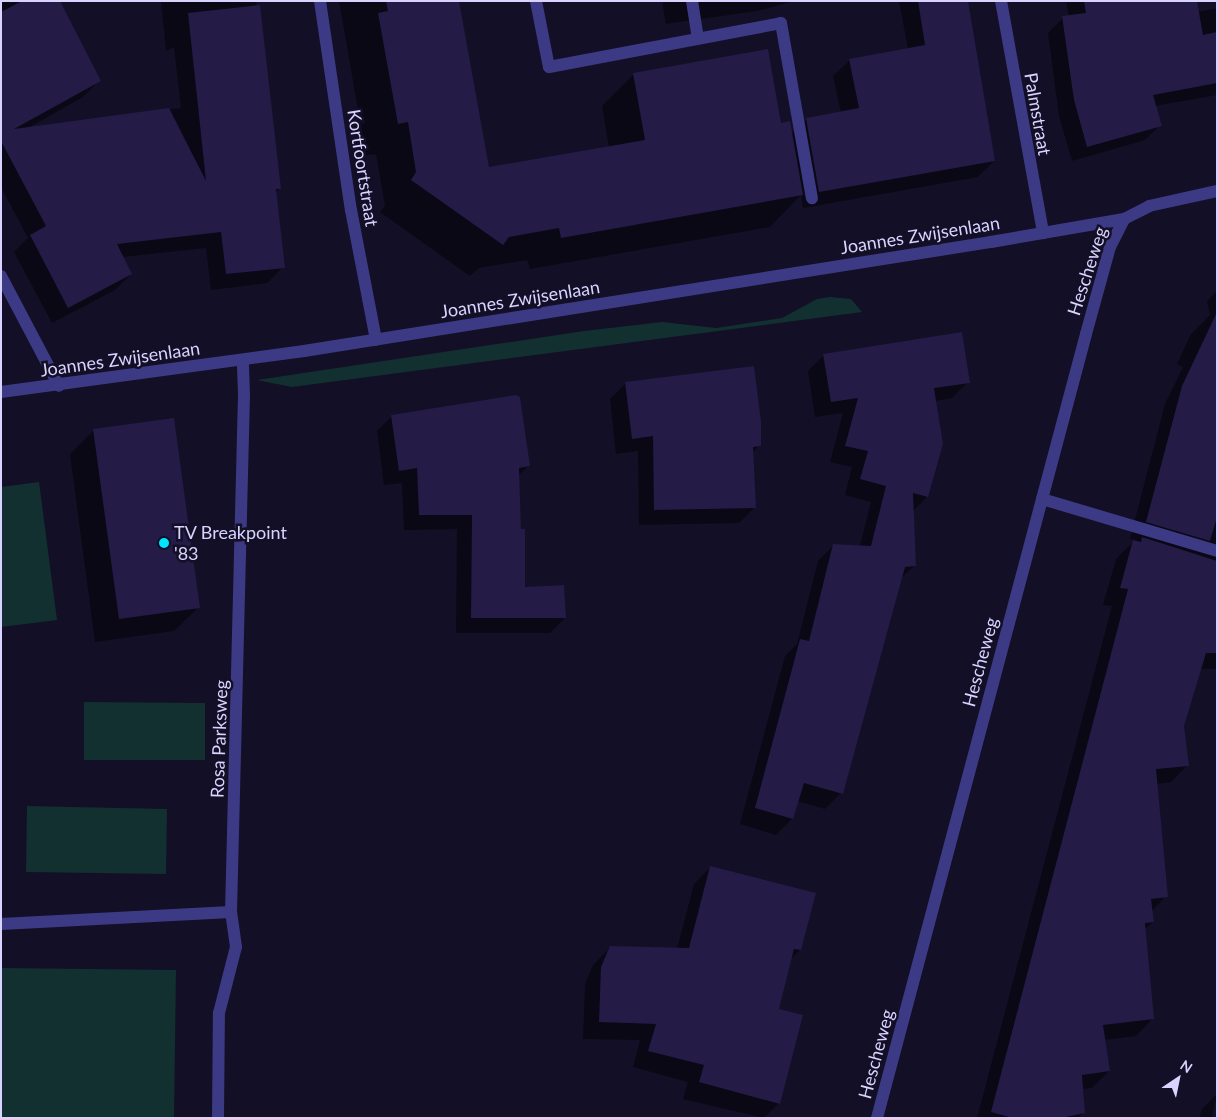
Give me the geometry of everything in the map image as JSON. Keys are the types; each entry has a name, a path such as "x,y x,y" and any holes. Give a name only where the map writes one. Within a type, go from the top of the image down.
{"street":[{"name":"Kortfoortstraat","path":"320,1 351,210 376,340"},
{"path":"536,1 549,67 781,23 812,198"},
{"path":"692,1 698,38"},
{"name":"Palmstraat","path":"1001,1 1043,233"},
{"name":"Hescheweg","path":"1043,233 1124,219 1149,206 1217,191"},
{"name":"Hescheweg","path":"877,1118 1110,247 1124,219"},
{"name":"Joannes Zwijsenlaan","path":"1,392 59,386 376,340 1043,233"},
{"path":"1,276 59,386"},
{"name":"Rosa Parksweg","path":"218,1118 219,1013 236,947 231,912 244,405 243,360"},
{"path":"1042,499 1217,551"},
{"path":"1,924 231,912"}],"green space":[{"path":"830,297 851,299 862,312 292,387 257,380 584,331 662,322 716,328 782,318 817,299"},
{"path":"39,482 57,620 1,627 1,487"},
{"path":"84,702 205,703 205,760 84,760"},
{"path":"27,806 167,809 166,874 26,872"},
{"path":"1,968 176,970 174,1118 1,1118"}],"building":[{"path":"22,1 60,1 101,81 14,129 169,108 206,181 188,13 260,5 281,189 276,189 285,268 226,274 221,232 117,244 132,274 68,308 30,235 46,226 1,141 1,12"},
{"path":"386,1 459,1 489,167 645,140 633,73 768,49 781,123 790,121 803,195 561,238 559,228 509,237 503,245 411,180 416,172 408,122 398,124 378,13 388,11"},
{"path":"918,1 968,1 995,161 819,192 806,118 859,108 849,59 925,45"},
{"path":"1084,1 1197,1 1203,35 1217,32 1217,83 1153,95 1162,126 1087,147 1074,100 1062,16 1086,13"},
{"path":"1217,312 1217,517 1210,541 1146,522 1182,386"},
{"path":"962,332 970,383 934,388 943,444 928,497 913,493 916,566 905,567 843,794 804,783 793,819 755,808 800,639 809,641 833,544 871,546 886,486 860,479 868,451 845,446 858,398 831,402 823,354"},
{"path":"754,366 761,422 761,446 753,447 756,508 654,510 653,436 632,439 625,382"},
{"path":"516,395 520,397 530,466 519,468 521,529 525,529 525,587 564,585 566,618 471,618 472,515 419,515 417,468 399,471 391,415"},
{"path":"174,418 200,608 119,619 93,429"},
{"path":"1142,537 1217,561 1217,653 1206,653 1184,726 1189,766 1156,769 1168,897 1151,899 1154,922 1145,923 1154,1019 1103,1025 1110,1071 1082,1075 1085,1113 1061,1118 1013,1118 991,1112 1128,589 1120,588 1133,540 1141,542"},
{"path":"710,866 816,893 801,950 794,949 779,1009 803,1015 780,1104 699,1082 704,1065 648,1051 656,1024 599,1022 601,967 610,946 689,948"}],"place":[{"name":"TV Breakpoint '83","path":"164,543"}]}
